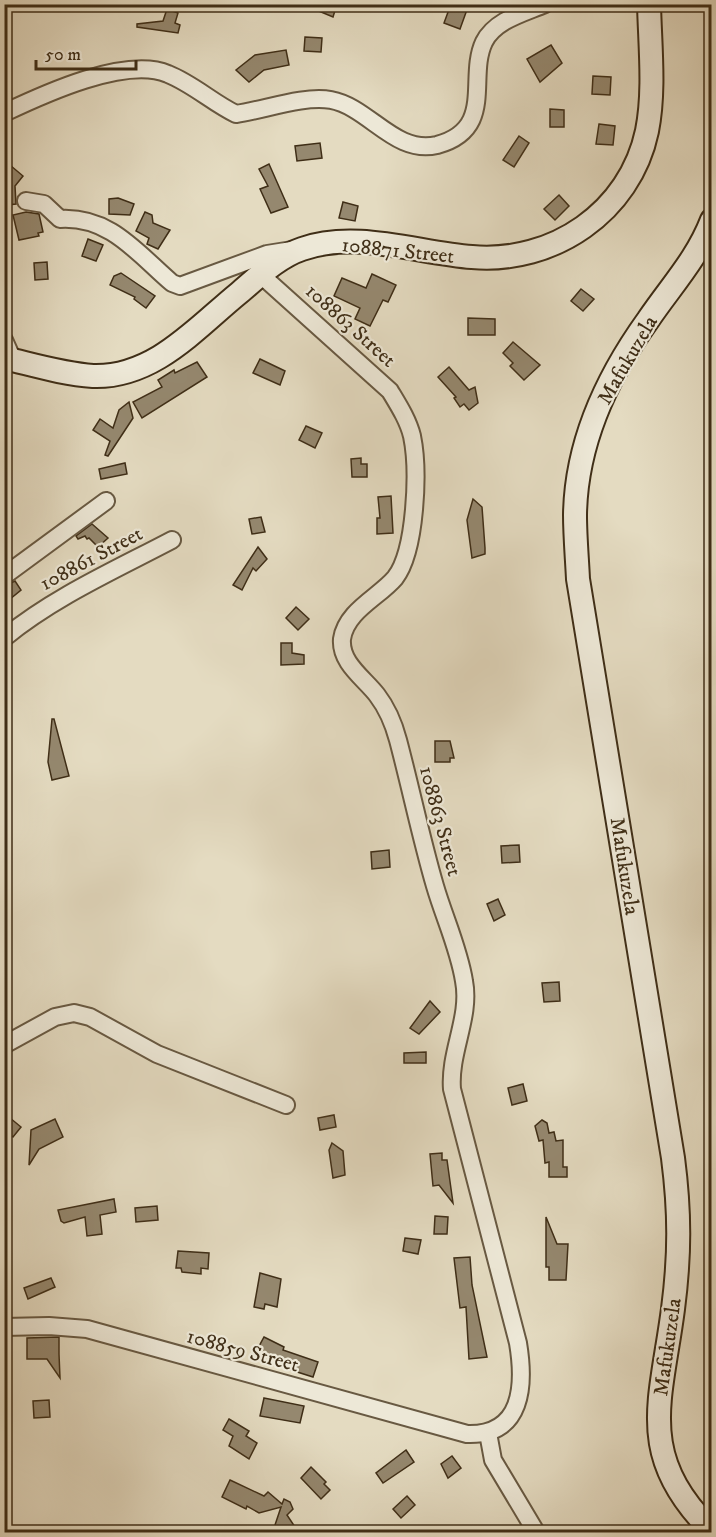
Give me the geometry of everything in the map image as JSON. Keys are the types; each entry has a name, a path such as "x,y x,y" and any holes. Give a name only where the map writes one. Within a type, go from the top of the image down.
{"main road":[{"name":"108871 Street","path":"7,353 95,376 133,371 170,352 284,257 302,249 351,242 474,258 512,257 552,246 591,223 612,203 639,158 647,132 650,106 649,4"},
{"name":"Mafukuzela","path":"711,220 694,259 648,320 615,371 601,400 580,468 575,514 580,590 673,1158 680,1213 673,1310 660,1382 657,1420 672,1478 691,1509 711,1531"}],"street":[{"path":"4,113 113,72 138,69 167,73 236,114 315,99 332,100 351,108 406,143 423,147 431,146 454,137 465,128 474,113 478,105 484,43 493,31 509,19 545,4"},
{"path":"26,201 44,204 60,219 85,219 103,227 127,242 172,283 180,286 267,254 302,249"},
{"name":"108863 Street","path":"261,275 390,392 405,416 412,436 413,503 410,545 406,561 394,579 353,617 342,639 347,659 377,695 389,715 398,740 418,825 465,982 463,1018 450,1072 452,1089 522,1364 521,1394 516,1407 498,1427 488,1433"},
{"path":"4,576 106,501"},
{"name":"108861 Street","path":"4,638 39,612 172,540"},
{"path":"4,1045 55,1017 74,1013 90,1017 157,1054 286,1105"},
{"name":"108859 Street","path":"4,1327 49,1326 87,1329 467,1434 488,1433"},
{"path":"488,1433 493,1460 536,1533"}],"building":[{"path":"302,4 337,4 333,17"},
{"path":"451,4 469,4 460,29 444,23"},
{"path":"167,9 178,13 175,23 180,25 178,33 137,27 137,24 163,21"},
{"path":"305,37 322,38 321,52 304,51"},
{"path":"551,45 562,63 540,82 527,59"},
{"path":"286,50 289,65 264,70 249,82 236,70 255,55"},
{"path":"593,76 611,77 610,95 592,94"},
{"path":"550,109 564,110 564,127 550,127"},
{"path":"599,124 615,126 613,145 596,144"},
{"path":"519,136 529,143 514,167 503,160"},
{"path":"320,143 322,158 297,161 295,146"},
{"path":"4,160 23,176 15,186 16,204 7,205 4,198"},
{"path":"269,164 288,207 271,213 260,189 268,186 259,169"},
{"path":"559,195 569,206 555,220 544,209"},
{"path":"118,198 134,204 130,215 109,214 109,199"},
{"path":"343,202 358,206 355,221 339,218"},
{"path":"26,212 39,214 43,232 38,233 39,236 19,240 13,215"},
{"path":"145,212 152,215 153,223 170,230 158,249 147,244 149,238 136,231"},
{"path":"88,239 103,245 96,261 82,256"},
{"path":"47,262 48,279 35,280 34,263"},
{"path":"121,273 155,296 146,308 134,299 135,297 110,285 114,276"},
{"path":"372,274 396,285 388,302 383,300 370,326 355,319 360,308 334,296 342,278 366,288"},
{"path":"581,289 594,299 583,311 571,301"},
{"path":"468,318 495,319 495,335 468,335"},
{"path":"513,342 540,365 524,380 510,366 513,363 503,353"},
{"path":"260,359 285,371 280,385 253,373"},
{"path":"197,362 207,377 142,418 133,402 162,387 158,380 174,370 175,373"},
{"path":"449,367 469,390 475,387 478,403 469,410 464,404 460,407 454,398 456,397 438,377"},
{"path":"129,402 133,418 108,456 105,455 110,441 93,430 100,419 113,428 119,410"},
{"path":"306,426 322,433 315,448 299,440"},
{"path":"361,458 361,464 367,464 367,477 352,477 351,459"},
{"path":"125,463 127,474 101,479 99,469"},
{"path":"391,496 393,533 377,534 377,518 380,518 378,497"},
{"path":"473,499 482,507 485,554 472,558 467,520"},
{"path":"261,517 265,532 252,534 249,519"},
{"path":"92,524 108,538 98,547 85,536 78,539 76,536"},
{"path":"258,547 267,559 256,571 253,568 242,590 233,585"},
{"path":"15,581 21,590 4,604 4,586"},
{"path":"296,607 309,619 298,630 286,618"},
{"path":"281,643 292,643 292,653 304,655 304,664 281,665"},
{"path":"52,719 54,719 69,776 52,780 48,762"},
{"path":"435,741 450,741 454,758 450,758 450,762 435,762"},
{"path":"519,845 520,862 502,863 501,846"},
{"path":"389,850 390,867 372,869 371,852"},
{"path":"498,899 505,915 494,921 487,904"},
{"path":"559,982 560,1001 544,1002 542,983"},
{"path":"430,1001 440,1012 419,1034 410,1028"},
{"path":"426,1052 426,1063 404,1063 404,1053"},
{"path":"523,1084 527,1101 512,1105 508,1088"},
{"path":"4,1113 21,1127 13,1137 4,1130"},
{"path":"334,1115 336,1127 320,1130 318,1118"},
{"path":"55,1119 63,1137 39,1149 29,1165 31,1130"},
{"path":"542,1120 547,1123 549,1133 554,1132 556,1141 563,1140 563,1167 567,1167 567,1177 549,1177 549,1162 545,1163 543,1140 539,1141 535,1126"},
{"path":"332,1143 343,1151 345,1175 333,1178 329,1150"},
{"path":"442,1153 442,1160 447,1160 453,1203 439,1185 433,1186 430,1154"},
{"path":"114,1199 116,1212 100,1215 102,1234 87,1236 85,1217 64,1223 61,1221 58,1210"},
{"path":"157,1206 158,1220 136,1222 135,1208"},
{"path":"435,1216 448,1217 447,1234 434,1234"},
{"path":"546,1217 557,1244 568,1244 566,1280 549,1280 549,1267 546,1267"},
{"path":"405,1238 421,1240 418,1254 403,1251"},
{"path":"178,1251 209,1253 208,1269 201,1268 201,1274 182,1272 181,1268 176,1268"},
{"path":"470,1257 472,1285 487,1357 469,1359 466,1307 460,1308 454,1258"},
{"path":"260,1273 281,1279 277,1307 265,1304 264,1309 254,1307"},
{"path":"51,1278 55,1287 28,1299 24,1288"},
{"path":"59,1337 60,1378 47,1359 27,1359 27,1338"},
{"path":"264,1337 284,1347 283,1350 318,1362 313,1377 288,1369 284,1364 257,1350"},
{"path":"264,1398 304,1406 300,1423 260,1416"},
{"path":"49,1400 50,1417 34,1418 33,1401"},
{"path":"229,1419 249,1431 246,1436 257,1443 249,1459 229,1446 233,1436 223,1430"},
{"path":"406,1450 414,1462 383,1483 376,1473"},
{"path":"452,1456 461,1468 448,1478 441,1464"},
{"path":"311,1467 326,1482 324,1484 330,1490 321,1499 301,1478"},
{"path":"230,1480 264,1496 268,1492 282,1504 284,1499 290,1502 293,1509 287,1515 295,1527 289,1533 278,1533 274,1528 281,1507 259,1513 222,1497"},
{"path":"407,1496 415,1505 401,1518 393,1509"}],"waterway":[{"path":"4,432 6,427"}]}
